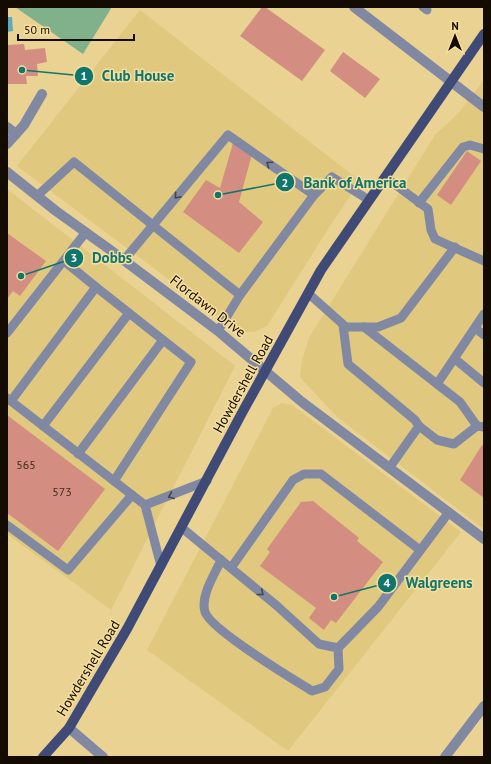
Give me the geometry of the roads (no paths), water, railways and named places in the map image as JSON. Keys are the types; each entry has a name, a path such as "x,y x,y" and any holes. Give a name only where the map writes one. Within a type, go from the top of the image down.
{"main road":[{"name":"Howdershell Road","path":"43,757 68,728 128,629 266,370 322,270 484,34"}],"street":[{"path":"354,7 452,81 484,108"},
{"path":"7,144 34,109 42,94"},
{"path":"7,127 16,134"},
{"name":"Flordawn Drive","path":"7,172 218,331 266,370 302,402 390,466 484,539"},
{"path":"445,757 484,706"},
{"path":"68,728 103,757"}],"lane":[{"path":"124,260 228,135 314,195"},
{"path":"419,203 463,147 470,145 484,149"},
{"path":"38,196 74,162 240,295"},
{"path":"218,331 240,295 314,195 332,177 369,200"},
{"path":"385,177 428,209 432,235 435,239 484,261"},
{"path":"7,334 86,232"},
{"path":"309,294 346,327 378,327 401,318 455,247"},
{"path":"64,261 191,362 114,481"},
{"path":"96,287 9,400 145,505 161,566"},
{"path":"43,426 129,313"},
{"path":"437,384 484,314"},
{"path":"343,325 348,364 437,440 454,444 481,426 460,402 364,327"},
{"path":"475,328 484,335"},
{"path":"78,454 163,340"},
{"path":"454,359 484,383"},
{"path":"390,466 419,426"},
{"path":"231,568 293,480 304,474 322,474 420,550"},
{"path":"145,505 207,482"},
{"path":"7,525 68,570 132,495"},
{"path":"221,560 205,596 205,612 213,624 312,692 325,687 339,669 338,648 378,607 449,512"},
{"path":"182,528 276,604 319,644 338,648"}],"water":[{"path":"7,17 12,17 13,31 7,32"}],"place":[{"name":"Club House","path":"22,70"},
{"name":"Bank of America","path":"218,195"},
{"name":"Dobbs","path":"21,276"},
{"name":"Walgreens","path":"334,597"}]}
